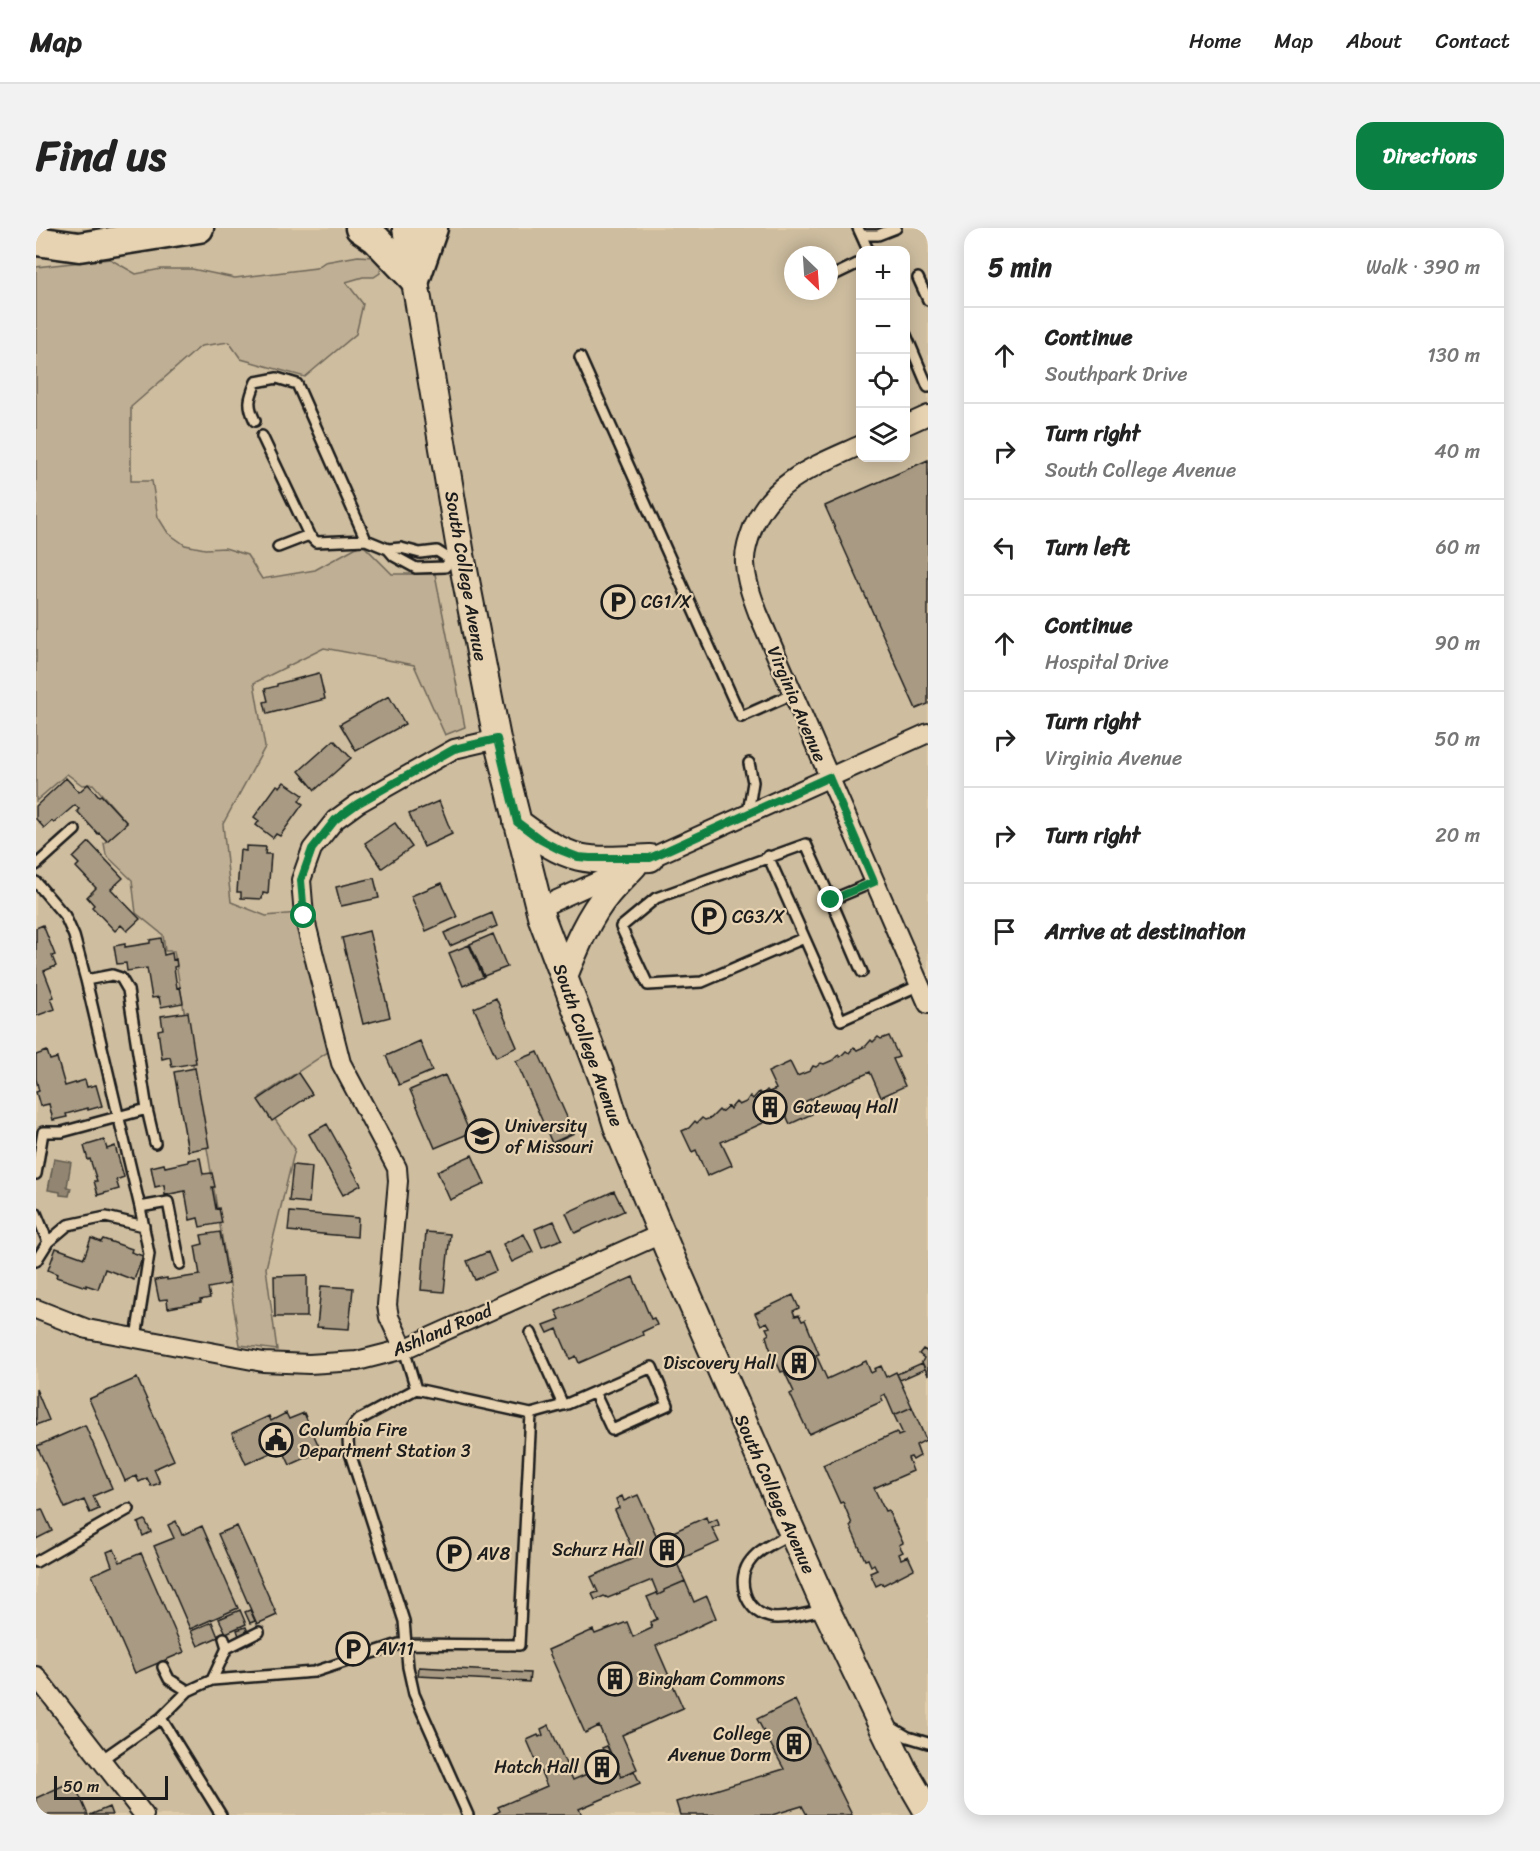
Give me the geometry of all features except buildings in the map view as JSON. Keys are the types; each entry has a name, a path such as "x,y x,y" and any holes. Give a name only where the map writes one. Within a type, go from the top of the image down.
{"main road":[{"path":"36,236 60,228"},
{"path":"36,242 79,247 199,228"},
{"path":"360,228 376,239 415,280 433,228"},
{"name":"South College Avenue","path":"406,228 457,559 497,739 539,908 603,1080 617,1126 661,1234 826,1609 903,1769 928,1812"},
{"path":"517,822 551,845 578,857 642,862"},
{"path":"564,976 581,935 596,910 608,893 642,862"}],"street":[{"path":"910,423 928,416"},
{"name":"Virginia Avenue","path":"856,447 805,471 777,490 759,513 749,536 745,562 749,589 758,613 928,1005"},
{"path":"539,908 928,733"},
{"path":"404,1349 389,1317 387,1305 398,1181 397,1168 341,1063 304,916 301,880 312,849 335,820 357,804 454,749 497,739"},
{"name":"Ashland Road","path":"36,1309 87,1329 263,1362 309,1364 357,1361 404,1349 661,1234"},
{"path":"36,1676 144,1815"}],"lane":[{"path":"860,232 878,236 896,228"},
{"path":"860,232 866,246"},
{"path":"838,273 856,264"},
{"path":"918,278 928,300"},
{"path":"910,344 928,387"},
{"path":"580,357 741,717 793,694"},
{"path":"255,421 249,399 256,382 277,378 297,384 366,540"},
{"path":"262,436 309,535 316,542 366,540 388,549 401,548 420,553 437,551 457,559"},
{"path":"278,547 309,535"},
{"path":"388,549 394,556 416,568 445,567 457,559"},
{"path":"748,813 753,782 749,763"},
{"path":"36,865 75,830"},
{"path":"804,938 702,982 648,985 621,927 656,898 806,844 862,972"},
{"path":"768,856 841,1020 920,985"},
{"path":"36,882 65,916 74,936 144,1226 149,1254 136,1338"},
{"path":"831,900 874,882"},
{"path":"86,980 112,975 122,978 128,990 147,1109 155,1143"},
{"path":"36,1174 43,1132 62,1132 147,1109"},
{"path":"140,1208 168,1202 180,1264"},
{"path":"36,1213 48,1242"},
{"path":"36,1261 48,1242 69,1225 106,1217 144,1226"},
{"path":"531,1333 563,1405"},
{"path":"404,1349 416,1389"},
{"path":"468,1815 414,1694 408,1667 404,1622 347,1438 350,1429 357,1421 416,1389 531,1414 563,1405 652,1367 668,1405 612,1430 594,1392"},
{"path":"101,1760 161,1718 188,1691 213,1680 314,1672 406,1643 519,1645 531,1414"},
{"path":"36,1562 129,1509"},
{"path":"792,1533 762,1550 751,1560 745,1570 745,1594 750,1605 771,1618 826,1609"},
{"path":"213,1680 227,1648 259,1632"},
{"path":"224,1638 227,1648"},
{"path":"163,1667 169,1679 188,1691"},
{"path":"161,1718 221,1815"},
{"path":"880,1721 908,1737 928,1743"}],"shaded area":[{"name":"University of Missouri","path":"36,228 928,228 928,1815 36,1815"},
{"path":"358,256 373,257 381,264 380,273 374,277 363,277 346,282 363,304 356,334 305,377 241,359 229,342 201,346 131,407 131,481 152,481 158,517 168,533 185,545 205,549 225,548 247,555 262,579 315,570 362,544 392,574 435,574 465,727 445,735 414,665 324,648 254,683 265,747 223,824 231,902 266,916 297,913 328,1052 260,1097 295,1149 266,1268 277,1350 240,1345 174,951 165,951 163,935 136,913 132,880 106,855 104,843 127,823 93,784 82,785 67,774 36,801 36,267 110,259 136,274 161,269 192,269 235,278 316,268 325,262"},
{"path":"54,1159 71,1162 67,1187 71,1188 69,1196 48,1190"}],"place":[{"name":"CG1/X","path":"618,602"},
{"name":"CG3/X","path":"709,917"},
{"name":"Gateway Hall","path":"770,1107"},
{"name":"University of Missouri","path":"482,1136"},
{"name":"Discovery Hall","path":"799,1363"},
{"name":"Columbia Fire Department Station 3","path":"276,1440"},
{"name":"Schurz Hall","path":"667,1550"},
{"name":"AV8","path":"454,1554"},
{"name":"AV11","path":"353,1649"},
{"name":"Bingham Commons","path":"615,1679"},
{"name":"College Avenue Dorm","path":"794,1744"},
{"name":"Hatch Hall","path":"602,1767"}],"route":[{"path":"304,916 301,880 312,849 335,820 357,804 454,749 497,739 517,822 541,840 578,857 650,858 829,777 874,882 831,900"}]}
